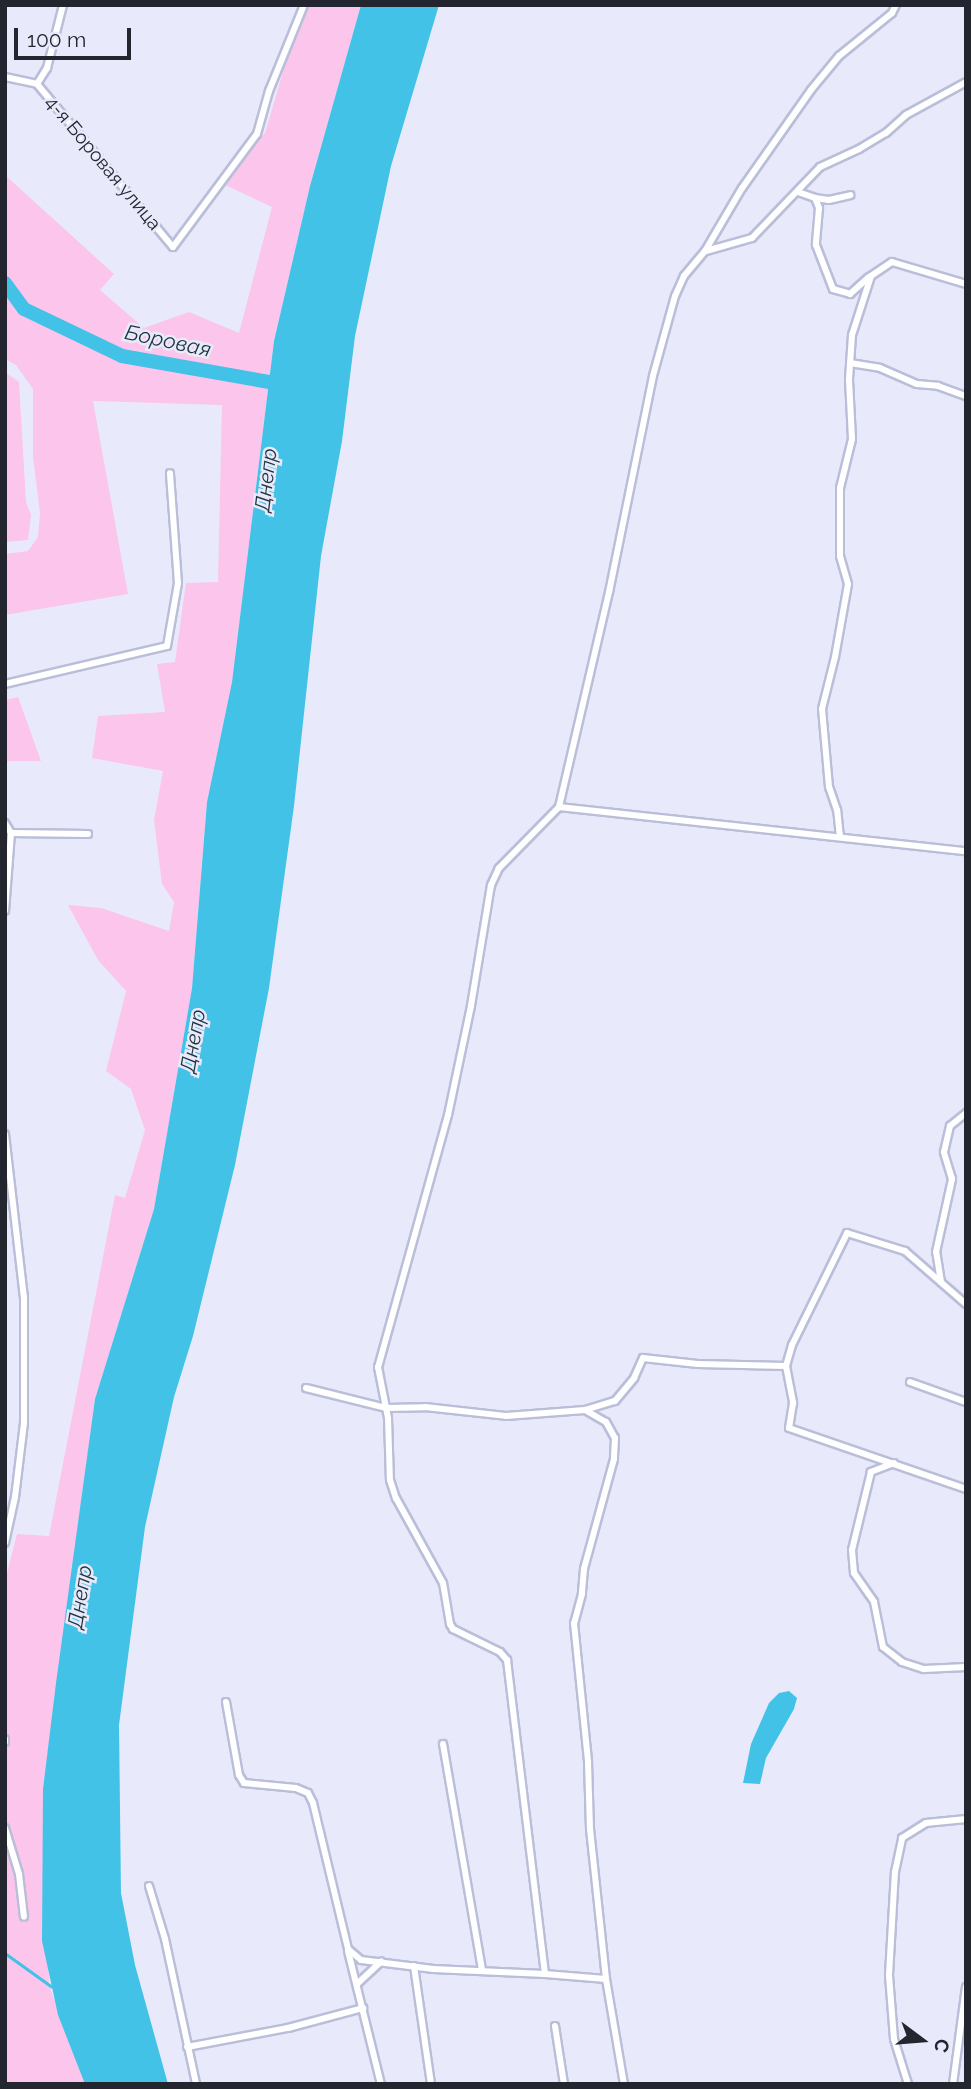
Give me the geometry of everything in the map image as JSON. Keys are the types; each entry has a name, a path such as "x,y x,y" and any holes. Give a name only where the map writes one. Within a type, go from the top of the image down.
{"street":[{"path":"37,85 47,68 63,5"},
{"name":"4-я Боровая улица","path":"5,77 37,85 173,247 257,134 269,91 304,5"},
{"path":"545,1974 507,1660 500,1652 453,1629 450,1624 443,1583 396,1498 390,1480 386,1408 378,1367 448,1115 471,1006 491,885 499,869 559,807 674,296 684,276 705,251 742,188 811,90 839,57 891,13 896,5"},
{"path":"705,251 752,238 820,167 877,139 906,114 966,82"},
{"path":"798,192 829,200 850,195"},
{"path":"815,198 820,208 816,245 833,289 850,294 892,262 966,284"},
{"path":"840,837 837,810 829,787 822,709 835,657 848,584 840,556 840,488 852,439 852,335 871,276"},
{"path":"850,363 880,368 917,384 938,386 966,396"},
{"path":"5,684 167,646 178,583 170,473"},
{"path":"559,807 966,851"},
{"path":"5,823 11,832 5,911"},
{"path":"11,832 88,834"},
{"path":"941,1283 936,1252 952,1179 944,1152 950,1126 966,1113"},
{"path":"5,1134 24,1297 24,1423 15,1497 5,1543"},
{"path":"966,1304 905,1251 847,1233 792,1345 786,1366 793,1403 789,1428 966,1489"},
{"path":"306,1388 386,1408 425,1407 506,1416 584,1410 615,1401 634,1378 643,1358 698,1364 786,1366"},
{"path":"910,1382 966,1402"},
{"path":"584,1410 606,1422 615,1438 614,1459 584,1569 582,1594 574,1623 588,1762 590,1829 606,1979 624,2084"},
{"path":"894,1463 871,1472 852,1550 854,1573 874,1602 883,1647 902,1662 924,1669 966,1667"},
{"path":"226,1702 239,1775 244,1783 296,1788 308,1793 313,1803 381,2084"},
{"path":"443,1744 482,1969"},
{"path":"908,2084 894,2039 889,1975 895,1872 899,1850 902,1839 926,1823 966,1819"},
{"path":"5,1828 19,1874 24,1917"},
{"path":"149,1886 165,1939 196,2084"},
{"path":"348,1950 360,1960 606,1979"},
{"path":"356,1984 381,1962"},
{"path":"414,1966 431,2084"},
{"path":"953,2084 966,1987"},
{"path":"187,2047 288,2028 363,2008"},
{"path":"555,2026 564,2084"}],"shaded area":[{"path":"309,5 361,5 310,186 274,341 232,682 207,802 192,988 154,1209 95,1399 43,1789 49,1985 85,2084 5,2084 5,1581 17,1534 49,1536 115,1195 125,1198 145,1130 131,1089 106,1071 126,991 98,960 68,905 101,908 169,931 174,902 162,884 154,820 163,771 92,758 98,716 165,712 157,664 175,662 186,583 218,582 222,405 93,401 128,594 5,615 5,554 28,551 38,537 40,513 33,457 33,389 16,365 5,359 5,175 114,274 100,290 144,328 189,312 239,333 272,207 219,182 265,133 288,55"},
{"path":"5,372 19,382 26,502 31,515 28,540 5,542"},
{"path":"18,697 41,761 5,761 5,700"}],"water":[{"name":"Днепр","path":"361,5 439,5 391,166 355,336 342,441 321,556 294,806 269,988 235,1165 193,1336 174,1397 145,1527 119,1725 121,1893 135,1965 168,2084 85,2084 58,2015 42,1941 43,1789 56,1683 95,1399 154,1209 192,988 207,802 232,682 274,341 310,186"},
{"path":"789,1691 797,1698 794,1709 766,1758 760,1784 743,1783 751,1744 769,1703 779,1693"}],"waterway":[{"name":"Боровая","path":"5,283 24,309 122,356 286,385"},
{"path":"5,1953 51,1986"}]}
